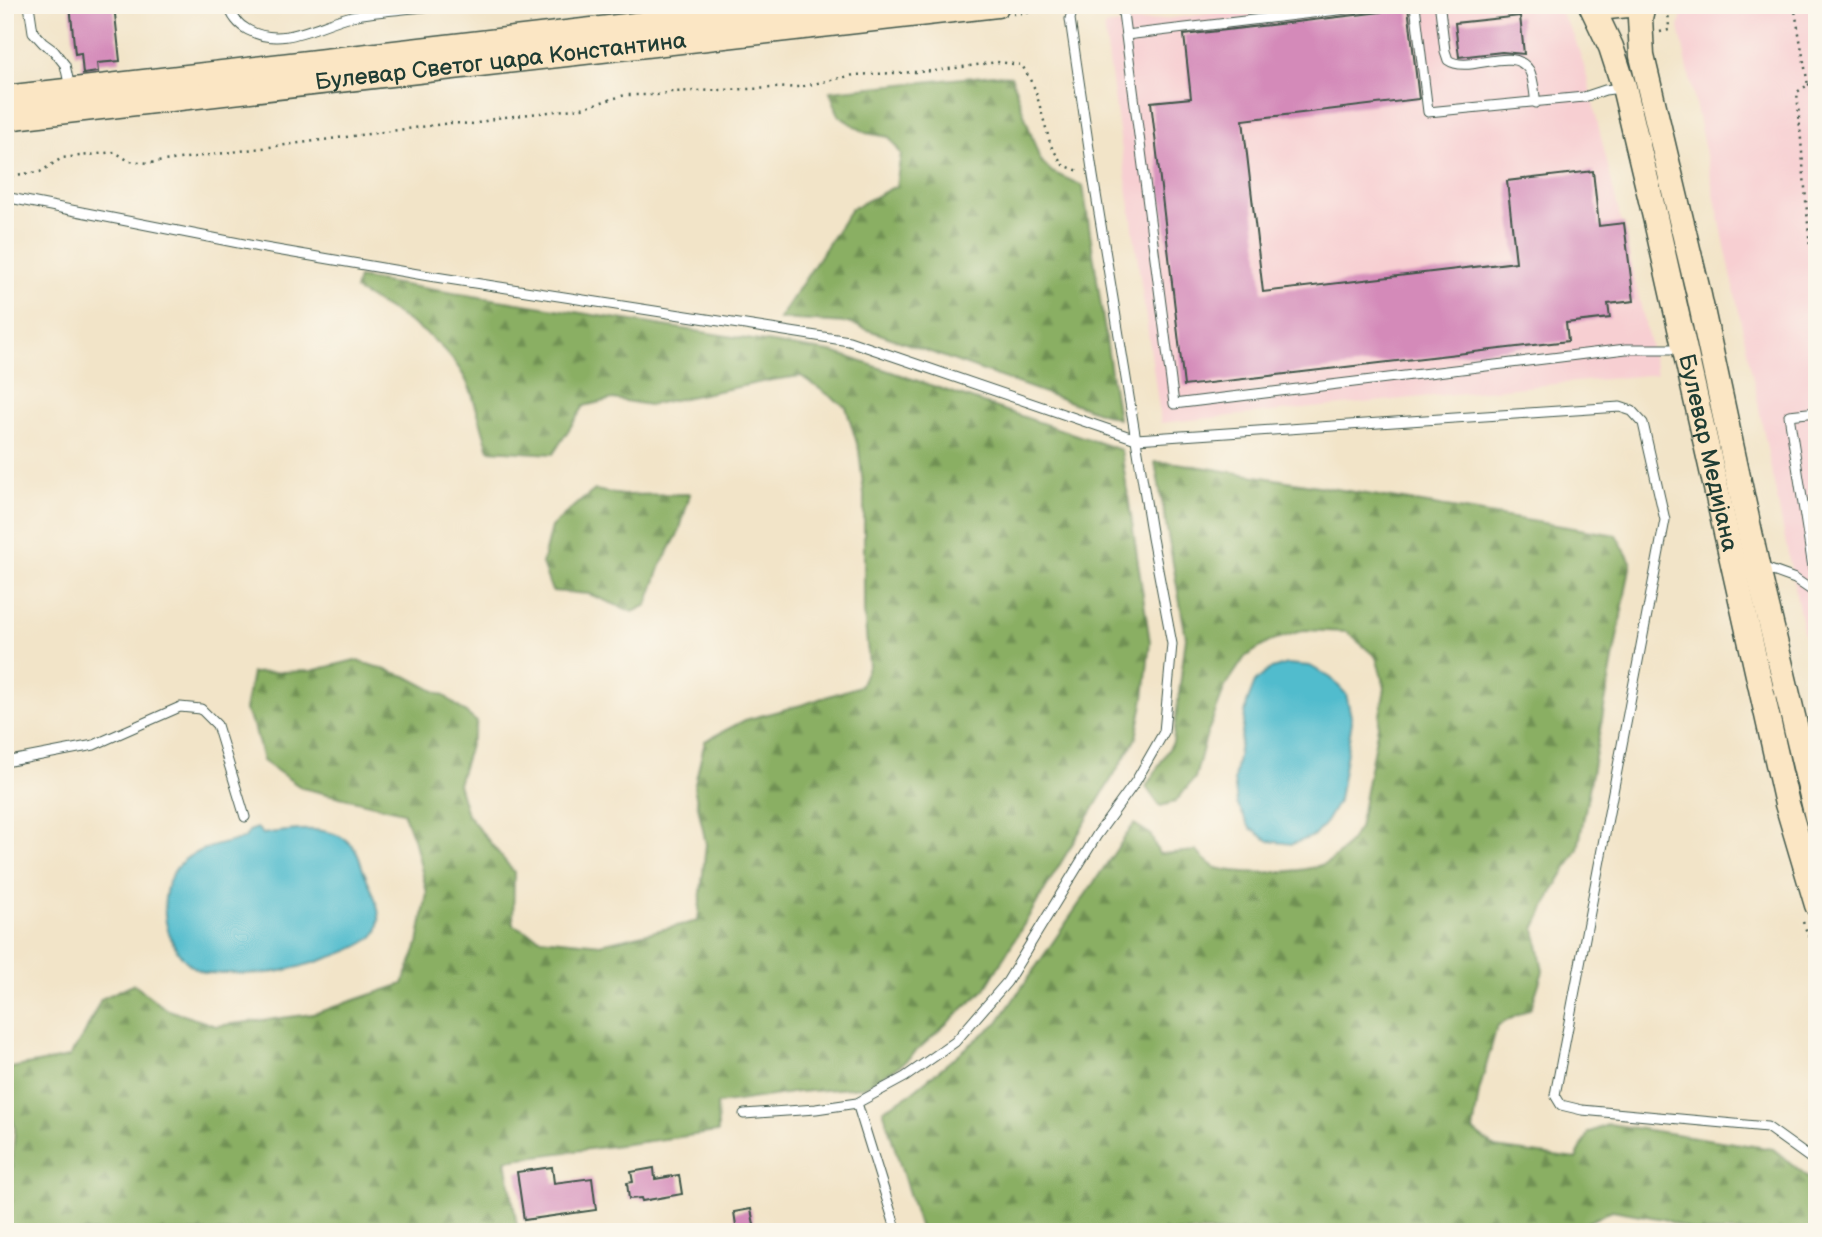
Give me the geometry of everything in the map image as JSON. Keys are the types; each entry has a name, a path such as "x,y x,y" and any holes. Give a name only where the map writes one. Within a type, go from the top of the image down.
{"main road":[{"name":"Булевар Светог цара Константина","path":"5,98 807,5"},
{"name":"Булевар Светог цара Константина","path":"5,118 998,5"},
{"name":"Булевар Медијана","path":"1591,5 1605,30 1623,87 1784,790 1817,905"},
{"path":"1600,5 1628,5"},
{"name":"Булевар Медијана","path":"1643,5 1640,19 1642,56 1817,817"}],"lane":[{"path":"29,5 33,32 65,65 70,90"},
{"path":"229,5 231,13 243,27 259,36 277,38 296,36 354,16 439,5"},
{"path":"744,1114 857,1103 905,1077 955,1042 1007,982 1097,835 1136,782 1164,732 1172,644 1093,176 1070,19 1073,5"},
{"path":"1122,5 1174,404 1626,349 1672,349 1684,345"},
{"path":"1126,35 1380,5"},
{"path":"1415,5 1428,112 1584,97 1623,87"},
{"path":"1440,9 1445,51 1450,61 1459,65 1513,60 1524,65 1530,72 1536,103"},
{"path":"5,197 403,272 849,341 1136,439 1620,407 1632,411 1643,423 1665,520 1555,1094 1561,1105 1583,1110 1767,1127 1817,1163"},
{"path":"1817,412 1789,415 1817,593"},
{"path":"1757,565 1795,579 1817,593"},
{"path":"5,762 94,745 180,707 201,709 217,725 246,817"},
{"path":"1805,764 1808,738 1817,718"},
{"path":"857,1103 897,1232"}],"path":[{"path":"1668,5 1669,30"},
{"path":"1794,5 1808,85"},
{"path":"5,177 40,172 62,158 116,152 129,160 149,163 451,124 474,124 497,118 582,108 625,95 799,88 854,75 935,71 997,62 1022,65 1035,89 1051,146 1057,156 1063,165 1093,176"},
{"path":"1817,80 1797,92 1810,248 1817,247"}],"shaded area":[{"path":"1281,5 1556,5 1574,36 1585,69 1657,374 1161,423 1104,26"},
{"path":"1684,5 1817,5 1817,700 1679,27"}],"green space":[{"path":"994,75 1011,76 1040,160 1052,172 1083,186 1118,419 849,323 779,319 851,209 896,186 901,154 889,137 866,133 839,116 830,91"},
{"path":"358,278 836,353 1121,450 1150,642 1144,698 1136,738 985,989 902,1064 864,1087 798,1092 717,1104 718,1132 506,1160 518,1232 6,1232 15,1128 5,1088 5,1069 69,1057 85,1033 101,999 133,984 166,1009 216,1026 313,1014 403,984 418,944 427,893 416,846 403,812 302,788 263,761 255,729 245,710 252,673 311,671 355,660 408,677 446,697 477,722 458,784 467,814 514,872 513,925 540,938 601,944 698,921 706,844 694,787 705,741 745,720 860,686 869,665 864,612 864,495 859,450 846,407 801,376 649,405 613,399 584,406 553,454 489,450 467,382 457,366 433,339 355,290"},
{"path":"1155,462 1177,463 1616,535 1631,562 1578,849 1553,891 1535,929 1543,971 1531,1008 1497,1026 1479,1092 1473,1131 1495,1148 1576,1159 1588,1133 1609,1124 1773,1149 1817,1184 1817,1232 1697,1232 1663,1219 1612,1210 1586,1223 1583,1232 921,1232 883,1110 911,1093 998,1022 1134,824 1150,834 1159,854 1196,851 1217,868 1256,872 1288,871 1326,863 1349,843 1359,828 1385,688 1376,657 1347,632 1304,630 1271,641 1245,657 1225,687 1205,740 1195,778 1175,802 1160,806 1146,787 1173,742 1186,637"},
{"path":"595,490 622,495 690,494 679,532 661,565 647,605 633,612 589,594 552,591 542,564 551,527"}],"water":[{"path":"1287,664 1310,666 1331,678 1346,694 1352,721 1339,800 1314,836 1292,844 1269,841 1250,828 1237,804 1234,780 1247,703 1255,682 1269,670"},
{"path":"257,828 263,834 299,830 324,831 346,840 357,853 376,902 379,926 376,933 369,940 342,953 278,971 257,974 208,973 190,964 179,953 166,923 166,890 172,875 181,863 194,854 245,838 249,831"}],"building":[{"path":"70,5 114,5 120,61 97,63 98,72 83,74 81,53 75,54"},
{"path":"1408,7 1419,99 1243,120 1263,292 1516,262 1507,181 1593,171 1599,226 1624,223 1634,301 1608,304 1610,318 1566,323 1568,341 1184,386 1151,102 1191,98 1184,35"},
{"path":"1520,16 1524,54 1502,52 1459,57 1455,23"},
{"path":"552,1167 554,1183 592,1178 596,1210 524,1220 517,1172"},
{"path":"654,1168 655,1179 679,1175 682,1194 642,1201 641,1198 629,1199 627,1183 633,1182 631,1172"},
{"path":"751,1209 755,1230 737,1232 734,1212"}]}
